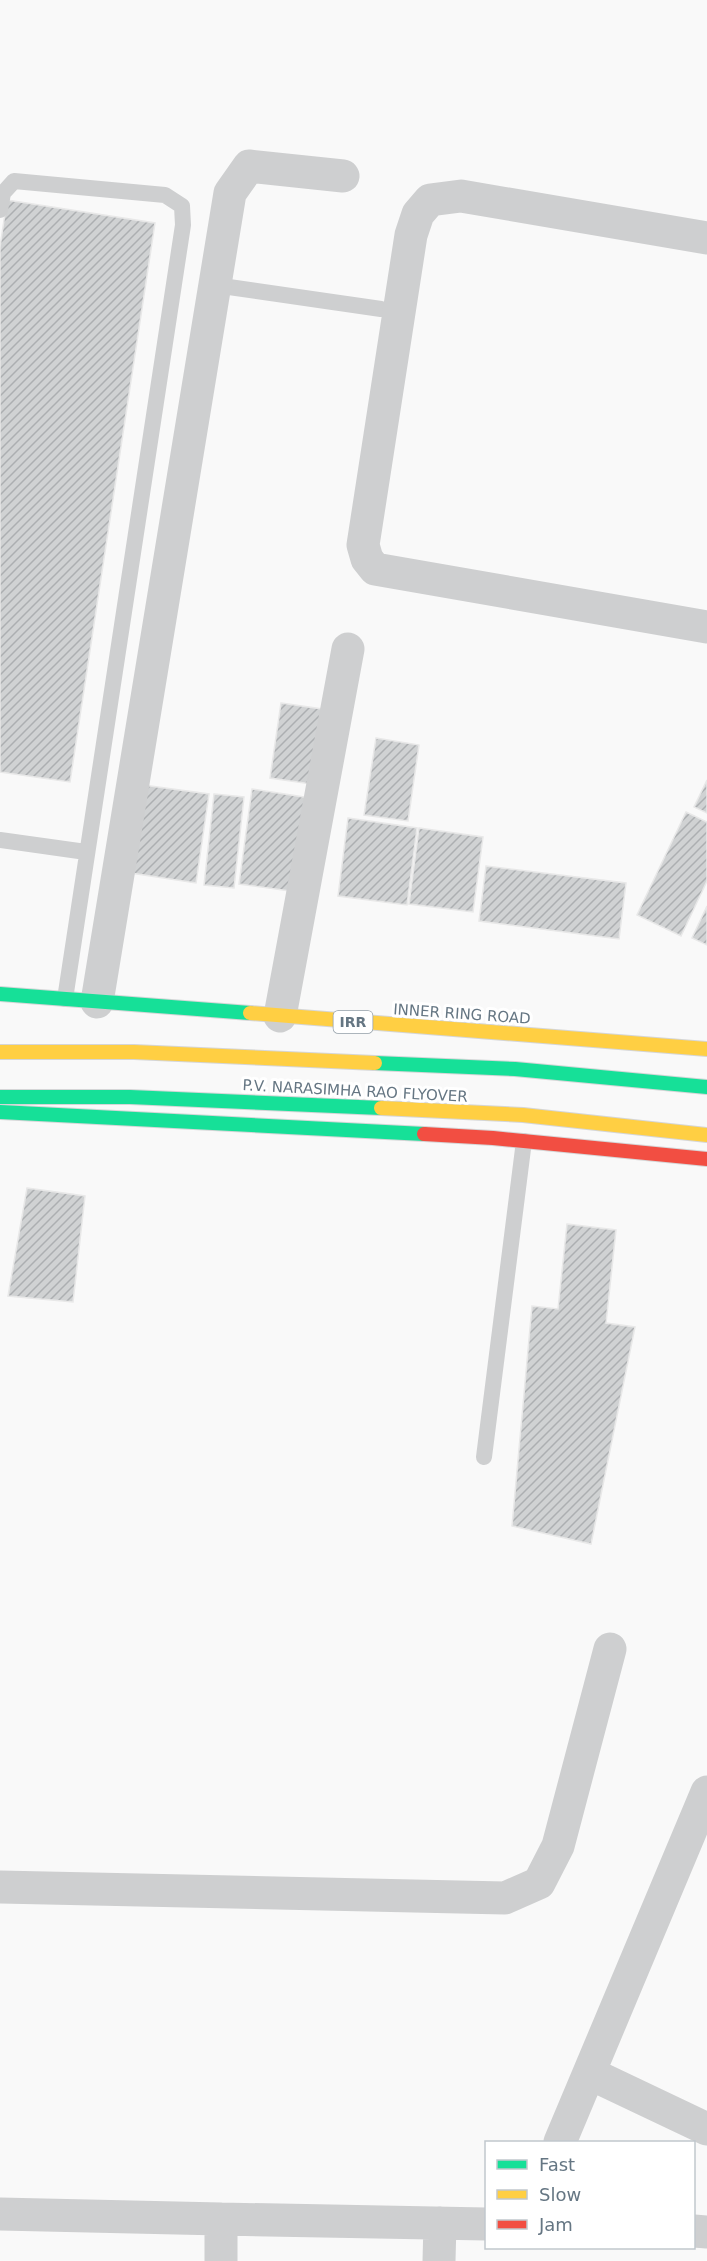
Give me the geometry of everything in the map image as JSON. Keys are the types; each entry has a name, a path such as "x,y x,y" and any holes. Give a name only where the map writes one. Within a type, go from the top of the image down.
{"main road":[{"name":"INNER RING ROAD","path":"0,994 707,1049"},
{"name":"P.V. NARASIMHA RAO FLYOVER","path":"0,1052 134,1052 515,1069 707,1087"},
{"name":"P.V. NARASIMHA RAO FLYOVER","path":"0,1097 130,1097 523,1114 707,1135"},
{"path":"0,1112 524,1141 707,1159"}],"street":[{"path":"81,1000 215,285 230,193 249,166 343,176"},
{"path":"707,238 461,196 430,200 418,214 411,235 363,546 367,559 375,569 707,627"},
{"path":"280,1016 348,649"},
{"path":"0,1887 505,1898 539,1883 558,1846 610,1649"},
{"path":"560,2141 707,1792"},
{"path":"589,2073 707,2129"},
{"path":"0,2214 485,2224"},
{"path":"221,2219 221,2261"},
{"path":"439,2261 440,2223"}],"lane":[{"path":"0,210 3,194 14,181 165,195 182,206 183,225 86,852 81,1000"},
{"path":"215,285 381,309"},
{"path":"0,840 86,852"},
{"path":"484,1457 524,1141"}],"building":[{"path":"7,200 155,223 70,782 0,772 0,247"},
{"path":"281,703 322,709 311,784 270,778"},
{"path":"376,738 419,745 408,821 364,815"},
{"path":"707,780 707,813 694,807"},
{"path":"143,785 209,794 196,883 131,873"},
{"path":"252,789 310,798 297,892 239,884"},
{"path":"214,794 244,797 234,888 204,885"},
{"path":"686,812 707,822 707,881 681,936 637,915"},
{"path":"348,818 417,828 407,905 338,896"},
{"path":"419,828 483,837 473,912 409,904"},
{"path":"486,866 626,883 619,939 479,921"},
{"path":"707,906 707,945 692,938"},
{"path":"27,1188 85,1196 73,1302 8,1296"},
{"path":"567,1224 616,1230 606,1323 635,1327 591,1544 512,1526 532,1306 558,1309"}],"traffic: fast":[{"path":"0,994 250,1013"},
{"path":"375,1063 515,1069 707,1087"},
{"path":"0,1097 130,1097 381,1108"},
{"path":"0,1112 424,1134"}],"traffic: slow":[{"path":"250,1013 707,1049"},
{"path":"0,1052 134,1052 375,1063"},
{"path":"381,1108 523,1115 707,1135"}],"traffic: jam":[{"path":"424,1134 493,1138 707,1159"}]}
